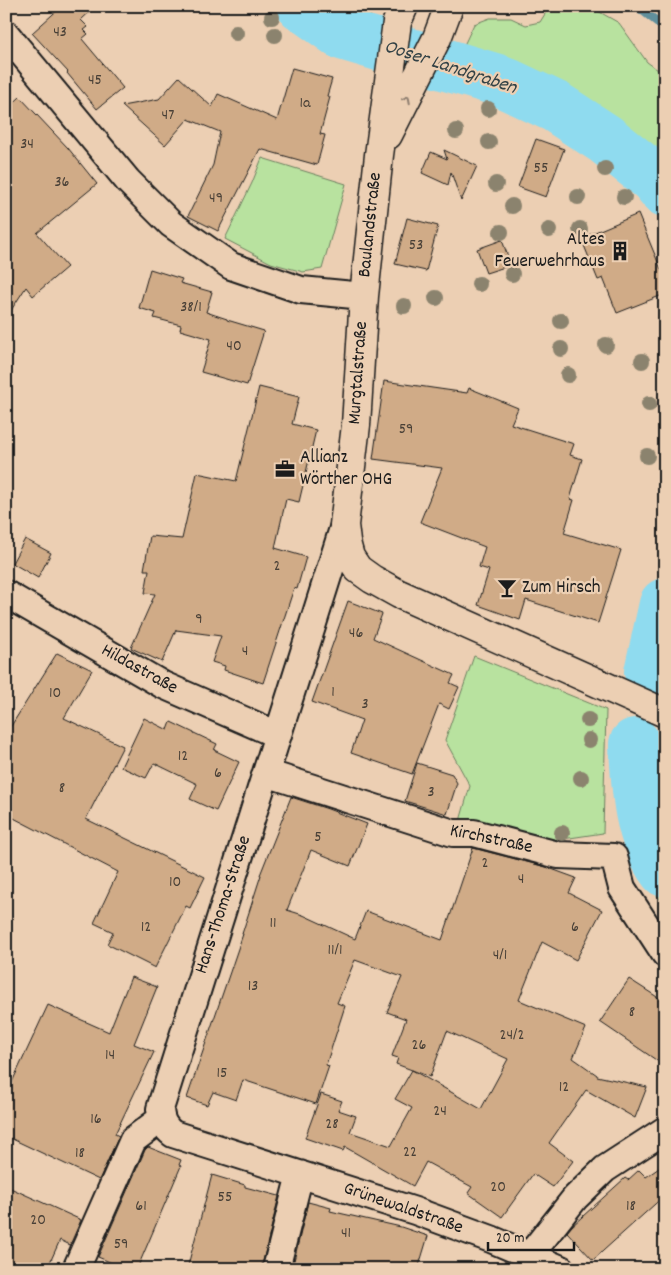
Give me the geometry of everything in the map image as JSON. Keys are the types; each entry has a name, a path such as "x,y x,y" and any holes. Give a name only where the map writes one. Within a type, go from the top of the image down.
{"main road":[{"name":"Baulandstraße","path":"379,155 437,38 449,6"},
{"name":"Baulandstraße","path":"364,296 379,155 398,11"},
{"name":"Murgtalstraße","path":"364,296 356,425 344,524 350,557 358,569 372,580 399,594 665,714"}],"street":[{"name":"Murgtalstraße","path":"9,43 128,181 171,224 231,266 301,290 364,296"},
{"name":"Hans-Thoma-Straße","path":"161,1118 160,1109 344,524"},
{"name":"Hildastraße","path":"6,594 163,685 278,735"},
{"name":"Kirchstraße","path":"266,773 453,833 474,833 558,855 614,857 622,888 665,954"},
{"name":"Grünewaldstraße","path":"161,1118 165,1128 173,1134 415,1211 561,1269"},
{"path":"76,1269 133,1140 161,1118"},
{"path":"530,1256 575,1198 605,1169 665,1130"},
{"path":"276,1269 300,1174"}],"green space":[{"path":"271,6 369,6 373,28 370,61 301,29"},
{"path":"550,6 589,6 619,23 647,62 665,75 665,175 638,149 582,109 537,83 500,70 457,60 474,24 490,18 511,18 526,25 540,22"},
{"path":"262,158 346,184 322,269 303,272 271,263 225,239"},
{"path":"474,656 606,710 603,833 543,842 460,821 470,786 445,740"},
{"path":"632,844 665,891 665,906 631,860"}],"building":[{"path":"62,6 96,6 81,20 88,27 84,30 88,34 82,39 123,88 97,109 68,72 32,33"},
{"path":"292,68 332,79 327,96 330,97 320,134 325,135 317,165 260,149 218,231 188,216 213,165 220,132 188,119 165,145 122,106 159,99 179,77 212,107 218,94 277,120"},
{"path":"20,97 68,148 97,184 37,233 67,267 33,296 26,287 6,318 6,110"},
{"path":"536,139 564,149 546,197 518,187"},
{"path":"444,150 477,166 461,201 451,172 448,185 422,173 431,152 447,159"},
{"name":"Altes Feuerwehrhaus","path":"638,214 665,279 665,294 617,313 603,278 598,280 581,238"},
{"path":"407,218 438,226 426,271 395,264"},
{"path":"502,240 511,265 486,273 477,249"},
{"path":"150,269 182,279 180,283 212,292 206,312 264,331 247,385 201,372 211,339 180,330 181,325 154,318 156,313 139,308"},
{"path":"384,381 467,393 469,388 518,408 511,424 574,444 570,455 582,459 570,499 574,500 564,533 621,550 598,623 526,600 520,620 478,605 489,570 479,567 485,547 420,522 442,468 373,459"},
{"path":"259,387 299,397 292,424 316,430 299,502 286,499 275,548 306,557 297,589 294,588 263,683 224,670 225,666 212,662 221,636 176,630 162,662 131,648 155,594 145,593 149,570 144,570 150,536 182,539 197,473 236,481"},
{"path":"25,539 51,553 38,578 12,563"},
{"path":"348,601 382,614 373,638 454,675 450,683 459,687 449,709 439,704 412,774 351,753 362,720 312,702"},
{"path":"57,653 92,670 64,718 123,746 86,819 205,877 190,908 186,906 155,968 107,944 113,932 94,923 118,872 6,814 6,734"},
{"path":"144,718 168,730 171,722 217,744 214,750 239,762 216,811 190,799 197,784 154,763 146,778 121,767"},
{"path":"417,763 452,774 457,783 447,814 405,801"},
{"path":"291,797 367,824 350,866 311,850 287,910 303,915 355,939 366,911 442,940 473,848 546,867 576,878 569,893 602,910 576,960 542,942 519,1000 586,1028 573,1058 597,1076 647,1087 635,1118 586,1090 549,1143 573,1161 553,1187 533,1174 502,1217 468,1193 472,1187 426,1162 413,1186 345,1147 343,1151 305,1138 321,1094 342,1101 338,1110 356,1116 350,1132 391,1146 412,1108 395,1099 412,1070 396,1064 398,1058 392,1056 406,1019 387,1012 402,977 355,960 337,1003 345,1006 326,1065 329,1066 316,1104 243,1080 236,1100 213,1092 207,1105 187,1098 243,934 260,875","holes":["447,1031 508,1059 481,1109 412,1070 430,1077"]},
{"path":"131,977 157,987 134,1044 154,1052 115,1134 119,1136 99,1180 6,1136 6,1095 48,1005 109,1032"},
{"path":"629,979 665,1002 665,1066 600,1022"},
{"path":"148,1147 181,1160 179,1165 181,1166 137,1269 126,1269 98,1257"},
{"path":"665,1164 665,1195 593,1260 567,1232 625,1178 628,1180 639,1170 646,1177"},
{"path":"212,1175 245,1185 245,1187 279,1196 261,1269 187,1269"},
{"path":"6,1186 81,1220 70,1245 60,1240 47,1269 6,1269"},
{"path":"308,1202 331,1208 330,1211 401,1227 428,1236 418,1269 292,1269"}],"waterway":[{"name":"Ooser Landgraben","path":"303,6 342,34 501,81 556,107 605,139 654,178 665,191"},
{"path":"637,6 665,28"},
{"name":"Ooser Landgraben","path":"650,672 665,604"},
{"name":"Ooser Landgraben","path":"635,744 638,793 644,826 649,842 665,871"}],"place":[{"name":"Altes Feuerwehrhaus","path":"620,251"},
{"name":"Allianz Wörther OHG","path":"285,469"},
{"name":"Zum Hirsch","path":"507,588"}]}
